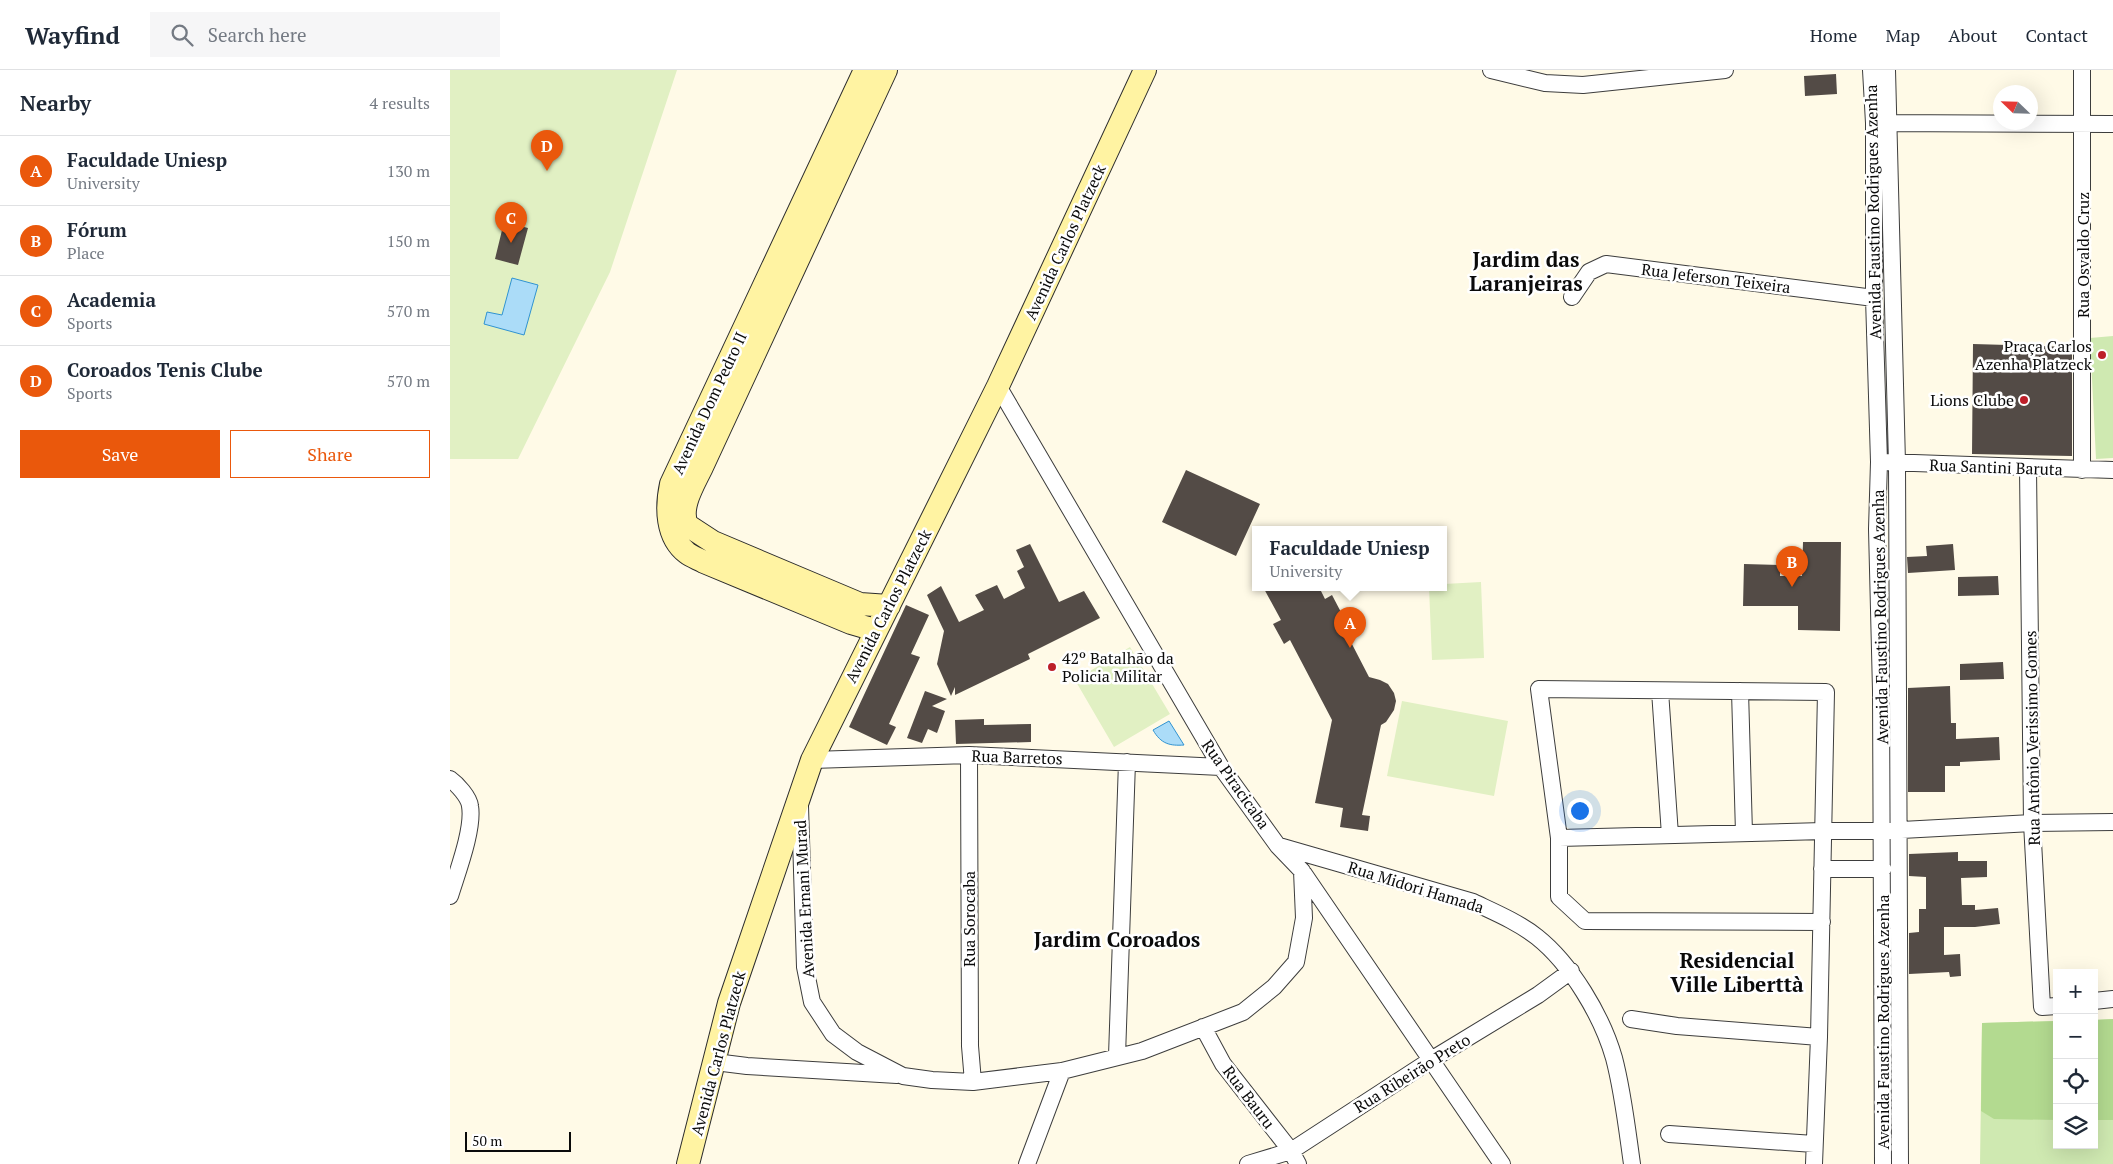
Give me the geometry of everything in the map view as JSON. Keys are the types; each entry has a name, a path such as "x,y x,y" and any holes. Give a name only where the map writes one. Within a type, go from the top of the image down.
{"main road":[{"name":"Avenida Dom Pedro II","path":"866,70 671,484 668,505 672,530 686,553 851,622 875,630"},
{"name":"Avenida Dom Pedro II","path":"886,70 702,467 684,513 687,525 713,542 860,604 889,606"},
{"name":"Avenida Carlos Platzeck","path":"688,1164 729,1003 812,760 998,386 1145,70"}],"street":[{"path":"1491,70 1545,83 1583,85 1725,70"},
{"name":"Avenida Faustino Rodrigues Azenha","path":"1871,70 1881,124 1897,463 1897,645 1890,831 1891,1021 1883,1164"},
{"name":"Avenida Faustino Rodrigues Azenha","path":"1888,70 1881,124 1874,298 1879,462 1877,529 1880,644 1890,831 1883,869 1900,1164"},
{"name":"Rua Osvaldo Cruz","path":"2082,70 2082,470"},
{"path":"1881,124 2083,126 2113,124"},
{"name":"Rua Jeferson Teixeira","path":"1572,297 1589,272 1606,264 1874,298"},
{"name":"Rua Piracicaba","path":"998,386 1221,767 1278,846 1302,871 1502,1164"},
{"name":"Rua Santini Baruta","path":"1879,462 2113,470"},
{"name":"Rua Antônio Verissimo Gomes","path":"2028,468 2032,823 2049,1006"},
{"path":"1880,644 1897,645"},
{"path":"1814,1164 1822,922 1826,692 1539,689 1559,838 1559,898 1585,921 1822,922"},
{"path":"1660,690 1670,835"},
{"path":"1740,692 1744,833"},
{"name":"Rua Barretos","path":"812,760 969,755 1221,767"},
{"name":"Rua Sorocaba","path":"969,755 970,1046 973,1082"},
{"path":"1117,1056 1127,762"},
{"path":"450,779 457,784 470,805 469,829 450,896"},
{"name":"Avenida Ernani Murad","path":"800,795 805,967 812,1002 833,1034 857,1052 903,1076"},
{"path":"1559,838 1890,831 2032,823 2113,822"},
{"name":"Rua Midori Hamada","path":"1278,846 1473,902 1499,914 1537,936 1571,971 1599,1021 1614,1058 1632,1164"},
{"path":"1822,869 1883,869"},
{"name":"Avenida Ernani Murad","path":"715,1062 746,1066 973,1082 1062,1072 1117,1056 1142,1051 1244,1012 1274,987 1296,962 1304,918 1302,871"},
{"name":"Rua Ribeirão Preto","path":"1248,1164 1294,1158 1431,1060 1538,994 1571,971"},
{"path":"2098,1001 2113,999"},
{"path":"1631,1019 1677,1026 1819,1037"},
{"name":"Rua Bauru","path":"1203,1027 1223,1064 1294,1158"},
{"path":"1027,1164 1062,1072"},
{"path":"1669,1134 1814,1144"}],"green space":[{"path":"450,70 677,70 610,272 518,459 450,459"},
{"path":"2113,336 2113,458 2096,459 2090,338"},
{"path":"1481,582 1484,658 1432,660 1429,591 1447,591 1447,584"},
{"path":"1130,647 1170,714 1114,747 1075,680"},
{"path":"1402,701 1508,721 1494,796 1387,776"},
{"path":"2113,1019 2113,1164 1980,1164 1982,1023 2053,1021 2053,1149 2098,1149 2098,1020"},
{"path":"2113,1019 2113,1120 2098,1120 2098,1020"},
{"path":"2053,1021 2053,1120 1994,1119 1981,1111 1982,1023"}],"water":[{"path":"512,278 538,285 524,335 484,324 487,312 502,315"},
{"path":"1169,721 1184,745 1166,743 1153,730"}],"building":[{"path":"1836,74 1837,94 1805,96 1804,76"},
{"path":"504,222 528,228 518,265 495,259"},
{"name":"Lions Clube","path":"1973,344 2072,347 2072,456 1972,454"},
{"path":"1186,470 1260,504 1236,556 1162,522"},
{"path":"1803,542 1841,542 1840,631 1798,630 1798,606 1743,606 1744,564 1780,565 1780,576 1802,576"},
{"path":"1030,544 1059,602 1084,591 1100,618 1028,654 1030,659 955,695 955,687 951,696 937,664 944,631 927,595 941,586 959,622 984,610 975,595 997,585 1004,599 1025,588 1017,571 1024,567 1016,550"},
{"path":"1953,544 1955,570 1908,573 1907,557 1927,556 1926,546"},
{"path":"1998,576 1999,595 1958,596 1958,577"},
{"path":"1265,591 1321,591 1325,599 1332,595 1343,616 1339,619 1369,677 1388,684 1394,693 1396,701 1394,710 1386,722 1381,725 1362,815 1370,816 1368,831 1340,827 1343,808 1315,803 1332,720 1290,640 1284,644 1273,624 1281,620"},
{"path":"906,605 929,615 911,654 920,657 889,724 896,727 887,745 849,727"},
{"path":"2003,662 2004,679 1960,680 1960,664"},
{"path":"1950,686 1951,723 1956,723 1956,739 1999,737 2000,760 1960,762 1960,766 1945,766 1945,792 1908,792 1908,688"},
{"path":"925,691 947,699 932,706 945,711 937,733 928,729 922,743 907,738"},
{"path":"984,719 984,725 1031,724 1031,742 956,744 955,720"},
{"path":"1958,852 1958,861 1987,861 1987,877 1961,878 1962,905 1975,905 1975,910 1998,908 2000,924 1975,927 1944,927 1944,955 1960,954 1961,976 1950,977 1949,972 1909,974 1909,933 1919,932 1919,909 1926,909 1926,877 1909,876 1909,854"}],"place":[{"name":"Coroados Tenis Clube","path":"547,171"},
{"name":"Academia","path":"511,243"},
{"name":"Praça Carlos Azenha Platzeck","path":"2102,355"},
{"name":"Lions Clube","path":"2024,400"},
{"name":"Fórum","path":"1792,587"},
{"name":"Faculdade Uniesp","path":"1350,648"},
{"name":"42º Batalhão da Policia Militar","path":"1052,667"}],"district":[{"name":"Jardim das Laranjeiras","path":"1526,272"},
{"name":"Jardim Coroados","path":"1117,940"},
{"name":"Residencial Ville Liberttà","path":"1737,973"}]}
